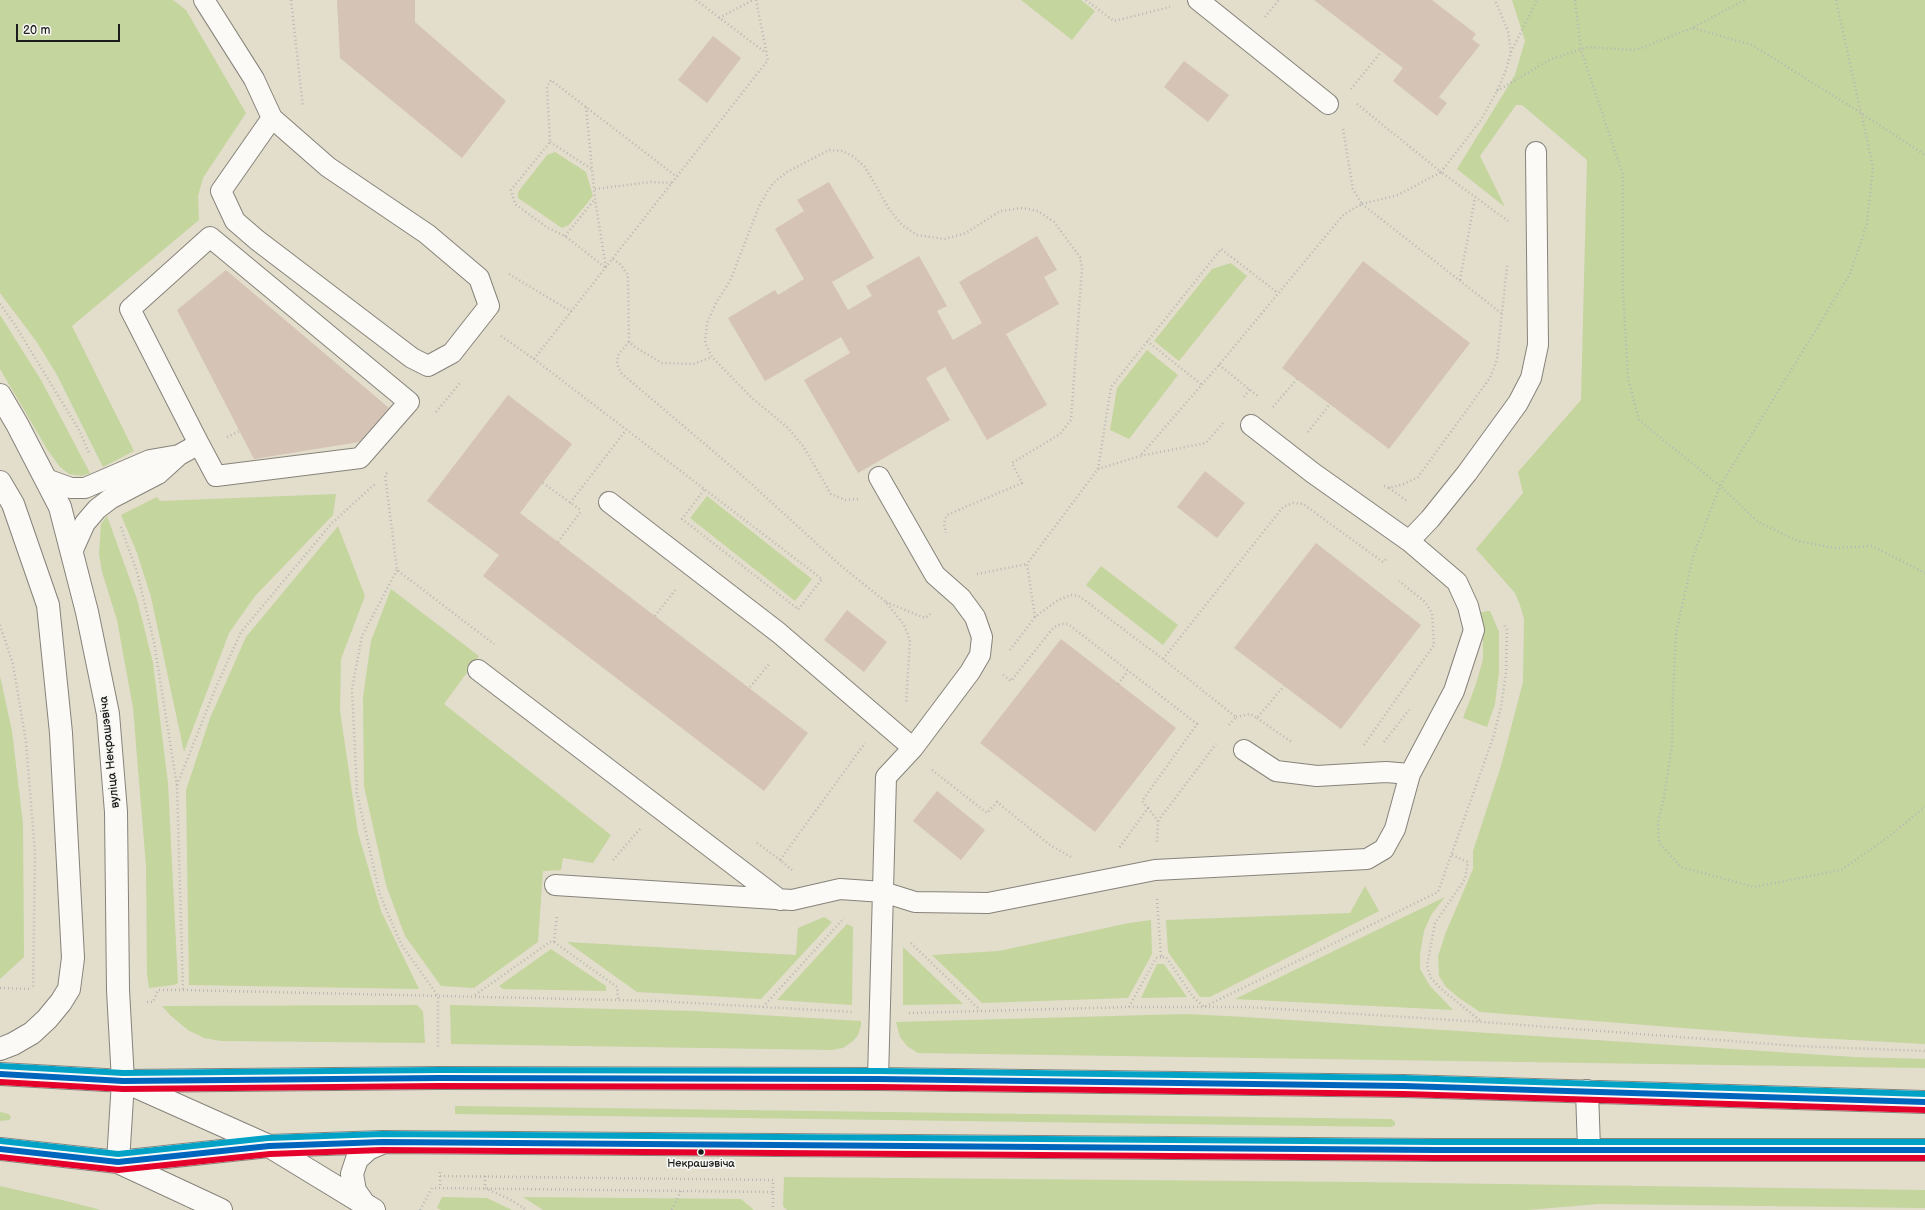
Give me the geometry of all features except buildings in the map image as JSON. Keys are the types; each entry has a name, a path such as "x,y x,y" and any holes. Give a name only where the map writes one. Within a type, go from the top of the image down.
{"main road":[{"name":"вуліца Некрашэвіча","path":"0,395 60,506 87,612 108,714 116,812 118,990 123,1081 118,1162"},
{"path":"0,482 13,504 48,605 61,733 74,958 69,989 61,1002 47,1019 32,1033 13,1044 0,1049"},
{"path":"0,1074 123,1081 453,1078 878,1079 1388,1086 1925,1102"},
{"path":"123,1081 269,1146 370,1208"},
{"path":"1586,1091 1589,1149"},
{"path":"370,1208 355,1191 352,1174 357,1159 368,1149 382,1142"},
{"path":"0,1149 118,1162 269,1146 382,1142 1428,1150 1925,1150"},
{"path":"118,1162 221,1210"}],"lane":[{"path":"204,0 254,79 272,118 328,167 427,234 479,278 489,306 452,353 428,366 412,358 257,240 235,220 221,191 272,118"},
{"path":"1198,0 1328,104"},
{"path":"1409,541 1430,519 1467,473 1518,403 1531,378 1538,345 1536,152"},
{"path":"210,237 410,402 360,458 216,476 199,444 130,309 210,237"},
{"path":"555,885 780,900 804,899 840,889 883,892 915,902 988,903 1155,870 1367,860 1384,849 1395,829 1410,774 1454,691 1474,630 1468,606 1457,582 1409,541 1313,473 1251,425"},
{"path":"72,552 85,523 97,509 107,490 150,460 179,455 199,444"},
{"path":"46,479 71,488 107,490"},
{"path":"878,1079 886,777 913,748 970,672 980,655 982,637 975,617 960,598 934,575 882,481"},
{"path":"609,502 779,634 913,748"},
{"path":"478,670 780,900"},
{"path":"1244,750 1276,771 1317,776 1386,772 1410,774"}],"path":[{"path":"291,0 304,112"},
{"path":"696,0 767,54"},
{"path":"719,18 753,0"},
{"path":"534,359 768,60 756,0"},
{"path":"1086,0 1114,22 1169,8 1173,4"},
{"path":"1261,22 1279,0"},
{"path":"1495,0 1508,31 1510,53"},
{"path":"1140,456 1219,365 1344,214 1362,204 1398,195 1441,172 1481,120 1498,91 1510,53 1537,0"},
{"path":"1575,0 1581,50 1623,174 1623,292 1628,378 1639,420 1720,486 1758,522 1798,541 1835,548 1872,546 1925,573"},
{"path":"1498,91 1551,59 1588,47 1636,50 1692,28 1745,0"},
{"path":"1836,0 1873,167 1867,224 1850,274 1720,486 1693,556 1676,634 1672,694 1672,746 1664,797 1658,822 1659,844 1681,867 1754,887 1841,870 1883,841 1925,807"},
{"path":"1692,28 1752,45 1925,155"},
{"path":"1355,94 1350,91 1381,52"},
{"path":"606,268 565,236 548,228 516,204 511,190 550,142 547,87 551,80 677,177"},
{"path":"1356,99 1357,104 1441,172 1512,224"},
{"path":"1352,110 1357,104"},
{"path":"586,107 595,199 606,268"},
{"path":"1342,122 1353,189 1362,204 1501,313"},
{"path":"550,142 593,170"},
{"path":"882,481 861,499 845,500 831,494 803,446 788,428 751,397 712,357 705,343 707,323 716,303 730,281 760,204 773,183 787,172 829,150 842,151 854,157 865,167 889,208 902,225 917,235 945,239 966,233 1000,211 1022,208 1038,211 1054,222 1080,257 1082,268 1071,420 1060,434 1012,463 1022,483 947,515 944,523 946,538"},
{"path":"595,189 651,182 672,183"},
{"path":"1460,280 1475,197"},
{"path":"565,236 595,199"},
{"path":"972,577 1027,564 1098,468 1111,387 1221,249 1278,293"},
{"path":"613,259 621,265 628,275 629,342 618,355 617,364 621,373 746,479 840,565 886,602 904,625 910,640 905,714 889,716 882,721 780,860 757,883"},
{"path":"1377,485 1389,488 1418,478 1490,378 1497,359 1507,261"},
{"path":"507,273 572,312"},
{"path":"0,304 16,326 78,430 107,490 137,572 154,642 177,786 183,990"},
{"path":"499,335 534,359 822,579 766,650 774,658 750,688"},
{"path":"1147,341 1202,384"},
{"path":"629,342 644,354 662,363 693,364 712,357"},
{"path":"1219,365 1262,398"},
{"path":"434,414 464,378"},
{"path":"1273,408 1297,379"},
{"path":"1240,401 1250,389"},
{"path":"1267,403 1278,412"},
{"path":"1306,434 1330,404"},
{"path":"1098,468 1140,456 1206,443 1226,419"},
{"path":"570,502 626,430"},
{"path":"177,786 216,687 241,632 332,523 390,469"},
{"path":"385,475 397,570 362,636 352,689 357,793 380,895 401,944 438,996"},
{"path":"543,483 587,515"},
{"path":"704,490 682,519 798,609"},
{"path":"1163,659 1283,507 1293,503 1303,504 1384,562 1387,558"},
{"path":"558,542 581,511"},
{"path":"1027,564 1035,617 1058,600 1071,595 1079,596 1163,659 1236,717"},
{"path":"397,570 497,646"},
{"path":"1370,745 1364,746 1434,645 1432,613 1425,602 1399,581"},
{"path":"655,616 679,584"},
{"path":"886,602 925,618 934,611 938,615"},
{"path":"1001,673 1011,681 1053,628 1061,624 1068,624 1197,724 1142,801 1158,821"},
{"path":"0,625 13,664 26,742 35,853 33,989"},
{"path":"1118,684 1128,671"},
{"path":"1257,718 1284,686"},
{"path":"1377,744 1384,742 1413,705"},
{"path":"1227,729 1236,717 1250,714 1299,748"},
{"path":"862,737 867,750"},
{"path":"1160,957 1155,870 1158,821 1218,741"},
{"path":"928,767 987,813 997,802 1050,845 1075,860"},
{"path":"1116,851 1148,808"},
{"path":"751,839 795,872"},
{"path":"1452,855 1468,862 1465,879 1435,923 1427,966 1432,978 1441,989 1483,1022"},
{"path":"554,942 558,909 583,887"},
{"path":"763,1007 846,916 859,925 882,922 902,935 980,1011"},
{"path":"475,996 550,942 554,942 617,987 618,1000"},
{"path":"1129,1007 1156,958 1166,957 1193,997 1204,1007"},
{"path":"0,988 38,989"},
{"path":"158,990 618,1000 880,1014 1129,1007 1246,1007 1483,1022 1796,1046 1925,1051"},
{"path":"440,1176 773,1180 773,1210"},
{"path":"485,1176 485,1188"},
{"path":"420,1210 432,1188 773,1192"},
{"path":"485,1188 509,1199 527,1210"},
{"path":"672,1210 681,1191"}],"green space":[{"path":"0,0 173,0 186,10 246,113 203,178 198,196 199,220 72,326 134,451 103,467 57,375 36,341 0,293"},
{"path":"1021,0 1081,0 1095,11 1072,40"},
{"path":"1512,0 1925,0 1925,1044 1798,1037 1480,1012 1446,987 1439,976 1438,956 1446,932 1473,869 1473,851 1501,766 1523,682 1524,619 1520,605 1515,593 1476,549 1523,493 1518,472 1581,400 1587,160 1522,105 1516,105 1480,156 1505,207 1457,169 1515,75 1525,41"},
{"path":"555,152 586,172 593,196 569,225 562,228 518,198 518,192 547,155"},
{"path":"1231,263 1247,276 1179,361 1154,341 1212,269"},
{"path":"0,315 41,380 90,473 82,476 69,474 60,467 47,449 0,369"},
{"path":"1147,350 1178,375 1129,439 1110,430 1117,388"},
{"path":"336,494 333,515 255,596 229,633 184,752 151,597 137,553 121,515 157,497 160,501"},
{"path":"707,496 812,579 795,601 690,518"},
{"path":"107,516 137,599 153,663 168,783 178,983 174,985 149,988 147,974 146,866 133,708 117,620 102,572 99,554 101,524"},
{"path":"338,526 365,596 341,659 340,711 358,833 381,911 419,989 189,985 186,790 210,718 246,637"},
{"path":"1101,566 1178,625 1163,645 1086,585"},
{"path":"391,589 479,656 444,704 611,835 593,863 563,858 561,870 543,871 538,942 474,988 441,986 405,936 386,885 364,786 363,697 371,641"},
{"path":"1490,611 1499,632 1499,672 1495,704 1487,727 1463,718 1476,684 1483,659 1483,628 1480,613"},
{"path":"0,676 12,731 23,824 24,957 0,979"},
{"path":"1365,886 1379,911 1210,997 1200,997 1168,952 1166,920 1350,913"},
{"path":"1445,897 1431,915 1424,931 1420,954 1420,969 1430,986 1453,1010 1235,999"},
{"path":"824,917 832,922 761,999 637,992 567,942 796,955 798,928"},
{"path":"1151,920 1152,954 1128,998 982,1003 932,955 999,951 1129,923"},
{"path":"847,924 853,927 852,1005 777,1000"},
{"path":"903,947 963,1004 903,1005"},
{"path":"551,949 606,986 606,991 503,989 499,986"},
{"path":"1157,964 1164,964 1187,997 1141,998"},
{"path":"417,1005 423,1011 425,1043 221,1041 204,1038 188,1030 162,1006"},
{"path":"450,1005 694,1011 861,1021 861,1026 858,1035 853,1041 843,1048 832,1050 451,1044"},
{"path":"1186,1014 1854,1057 1925,1059 1925,1068 918,1053 907,1046 900,1037 896,1022"},
{"path":"455,1106 1391,1119 1395,1122 1395,1125 1391,1127 455,1114"},
{"path":"0,1112 9,1114 11,1118 9,1120 0,1121"},
{"path":"784,1177 1360,1182 1925,1190 1925,1208 1598,1204 1528,1210 787,1210 783,1206"},
{"path":"0,1186 66,1201 101,1210 0,1210"},
{"path":"442,1197 487,1198 512,1210 441,1210 437,1208"},
{"path":"523,1197 741,1199 754,1210 543,1210"}],"transit line":[{"path":"0,1066 123,1073 439,1070 878,1071 1404,1078 1925,1094"},
{"path":"0,1074 123,1081 439,1078 878,1079 1404,1086 1925,1102"},
{"path":"0,1082 123,1089 439,1086 878,1087 1404,1094 1925,1110"},
{"path":"1,1141 118,1154 268,1138 382,1134 1436,1142 1925,1142"},
{"path":"0,1149 118,1162 269,1146 382,1142 1436,1150 1925,1150"},
{"path":"0,1157 118,1170 270,1154 382,1150 1436,1158 1925,1158"}],"place":[{"name":"Некрашэвіча","path":"701,1152"}]}
